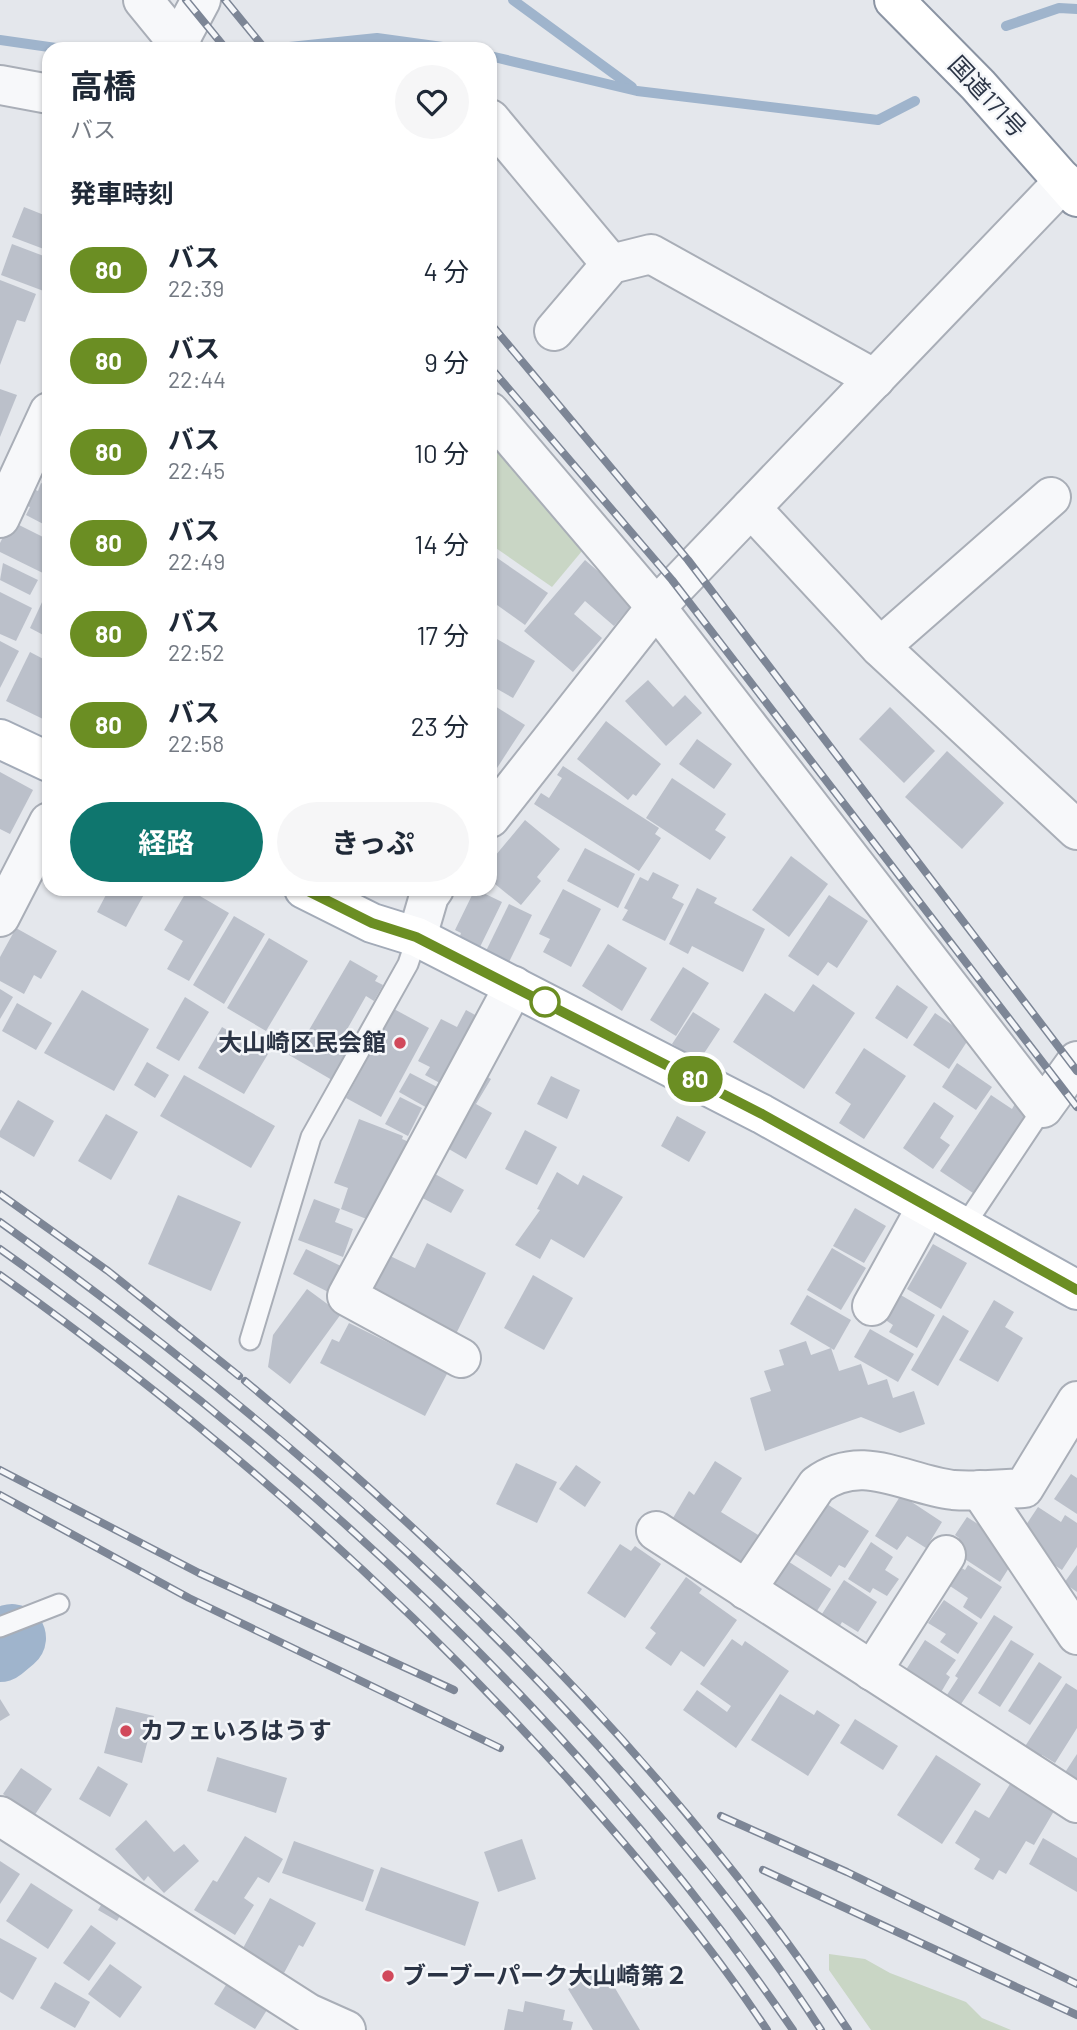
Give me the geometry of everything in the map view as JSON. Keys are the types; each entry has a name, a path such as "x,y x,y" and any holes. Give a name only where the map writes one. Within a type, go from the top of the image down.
{"main road":[{"name":"国道171号","path":"902,3 1073,182"},
{"path":"0,739 42,759"},
{"path":"318,896 372,923 416,937 762,1114 1077,1290"}],"street":[{"path":"143,0 178,42"},
{"path":"183,42 201,0"},
{"path":"0,85 42,93"},
{"path":"497,127 611,264"},
{"path":"497,809 656,607 875,379 1073,182"},
{"path":"554,331 611,264 651,254 875,379"},
{"path":"497,420 656,607 1043,1108 1077,1061"},
{"path":"0,518 42,439"},
{"path":"880,648 1051,497"},
{"path":"751,508 880,648 1077,830"},
{"path":"0,917 42,836"},
{"path":"416,937 429,896"},
{"path":"461,1358 347,1296 514,986"},
{"path":"872,1306 926,1208"},
{"path":"746,1590 817,1485 841,1471 873,1470 943,1488 1024,1488 1077,1401"},
{"path":"981,1490 1077,1634"},
{"path":"656,1531 1077,1802"},
{"path":"872,1671 946,1555"},
{"path":"0,1816 299,2022 346,2030"}],"lane":[{"path":"250,1340 311,1137 408,964 416,937"},
{"path":"962,1228 1043,1108"},
{"path":"0,1627 59,1604"}],"green space":[{"path":"497,427 592,539 552,587 497,549"},
{"path":"829,1954 865,1959 890,1973 966,2002 982,2018 1011,2030 871,2030 829,1970"}],"building":[{"path":"24,207 42,214 42,248 12,237"},
{"path":"12,244 42,255 42,290 1,275"},
{"path":"0,280 36,294 25,322 17,320 0,365"},
{"path":"0,389 17,395 0,437"},
{"path":"41,483 42,523 26,515 30,507 19,503 27,486 38,491"},
{"path":"11,521 42,536 42,573 0,552 0,543"},
{"path":"497,558 548,593 525,625 497,605"},
{"path":"585,560 634,602 614,626 585,601 574,614 602,638 573,672 524,631"},
{"path":"3,563 38,580 30,595 0,580"},
{"path":"0,592 32,608 16,641 0,634"},
{"path":"42,602 42,634 30,628"},
{"path":"497,639 535,661 513,698 497,689"},
{"path":"0,641 19,651 0,688"},
{"path":"30,652 42,658 42,719 6,701"},
{"path":"648,680 673,707 685,695 702,713 666,746 625,701"},
{"path":"497,707 525,725 497,768"},
{"path":"890,707 935,751 904,783 859,739"},
{"path":"606,721 661,764 636,796 633,794 628,800 577,759"},
{"path":"697,739 732,764 714,789 679,764"},
{"path":"947,751 1004,803 962,849 905,797"},
{"path":"563,766 659,828 655,834 661,838 639,871 534,804 541,793 549,798 562,778 557,775"},
{"path":"0,772 33,790 10,834 0,829"},
{"path":"672,778 726,814 715,830 726,837 710,860 646,818"},
{"path":"525,820 560,849 537,877 541,881 521,905 497,886 497,854"},
{"path":"585,848 635,874 618,908 567,881"},
{"path":"791,856 828,884 789,937 752,910"},
{"path":"653,872 679,885 672,898 684,904 665,941 622,920 628,910 624,908 640,877 648,881"},
{"path":"697,888 717,898 714,903 765,929 743,972 692,946 688,954 669,944"},
{"path":"563,889 601,909 571,967 543,952 550,939 539,934"},
{"path":"829,895 868,921 837,968 828,962 818,976 788,956"},
{"path":"105,896 143,896 126,927 97,912"},
{"path":"184,896 200,896 229,913 189,981 167,969 183,941 164,930"},
{"path":"472,896 490,896 502,902 479,949 459,939 461,933 455,930"},
{"path":"509,904 532,915 509,962 486,951"},
{"path":"234,916 265,934 224,1004 193,985"},
{"path":"16,928 57,951 41,979 34,975 24,994 0,981 0,957"},
{"path":"269,938 308,961 266,1031 227,1008"},
{"path":"608,944 647,968 622,1011 582,986"},
{"path":"350,960 378,976 375,981 383,985 374,1001 366,996 337,1047 309,1030"},
{"path":"683,967 709,983 676,1036 650,1020"},
{"path":"813,984 855,1013 804,1089 733,1042 765,993 794,1012"},
{"path":"897,985 928,1007 907,1039 875,1018"},
{"path":"0,989 13,997 0,1019"},
{"path":"82,990 149,1029 114,1091 44,1053"},
{"path":"185,997 209,1012 179,1061 156,1048"},
{"path":"17,1003 52,1023 36,1050 2,1031"},
{"path":"394,1009 429,1028 381,1117 346,1098"},
{"path":"466,1010 490,1023 449,1088 425,1075 430,1067 418,1061 441,1019 457,1027"},
{"path":"693,1012 720,1029 699,1061 672,1044"},
{"path":"935,1013 970,1037 949,1069 913,1045"},
{"path":"222,1027 268,1054 244,1094 198,1068"},
{"path":"303,1030 347,1055 332,1080 289,1055"},
{"path":"864,1048 906,1076 864,1139 839,1123 851,1104 835,1093"},
{"path":"147,1062 169,1075 155,1098 134,1085"},
{"path":"957,1063 992,1087 976,1110 942,1087"},
{"path":"475,1070 491,1079 476,1104 492,1113 466,1159 435,1141"},
{"path":"410,1073 439,1088 429,1109 399,1092"},
{"path":"184,1075 275,1126 251,1168 160,1116"},
{"path":"551,1076 580,1090 567,1119 537,1104"},
{"path":"991,1095 1012,1109 1016,1102 1028,1111 973,1193 940,1171"},
{"path":"400,1097 422,1108 408,1136 385,1124"},
{"path":"18,1100 54,1121 34,1157 0,1137 0,1131"},
{"path":"934,1102 954,1116 940,1138 950,1145 933,1169 903,1148"},
{"path":"106,1114 138,1132 111,1180 78,1161"},
{"path":"677,1116 706,1132 689,1162 661,1146"},
{"path":"359,1119 403,1136 402,1139 421,1147 382,1225 341,1209 348,1188 334,1183"},
{"path":"525,1130 557,1147 537,1185 505,1169"},
{"path":"426,1169 464,1190 451,1213 413,1193"},
{"path":"557,1172 578,1185 583,1175 623,1197 584,1258 551,1239 540,1259 515,1245 540,1210 537,1209"},
{"path":"178,1195 241,1222 211,1291 148,1264"},
{"path":"314,1199 340,1209 335,1222 353,1229 343,1257 298,1240"},
{"path":"855,1208 886,1226 864,1263 833,1246"},
{"path":"427,1243 486,1273 454,1338 366,1294 386,1254 415,1268"},
{"path":"933,1244 967,1263 941,1309 907,1289"},
{"path":"832,1248 866,1268 841,1310 807,1290"},
{"path":"306,1249 351,1271 338,1297 293,1274"},
{"path":"533,1275 573,1298 544,1350 504,1328"},
{"path":"307,1289 341,1314 290,1384 268,1367 273,1335"},
{"path":"899,1294 935,1315 917,1348 889,1332 893,1325 884,1319"},
{"path":"807,1295 851,1320 834,1350 790,1324"},
{"path":"994,1300 1014,1312 1005,1327 1023,1338 998,1382 959,1360"},
{"path":"943,1315 969,1331 938,1386 911,1370"},
{"path":"349,1323 448,1372 425,1416 320,1363 332,1339 339,1342"},
{"path":"870,1329 914,1354 898,1382 854,1357"},
{"path":"806,1341 811,1355 831,1348 839,1371 861,1364 868,1385 887,1379 893,1398 914,1391 925,1424 900,1433 861,1417 765,1451 750,1398 771,1391 764,1371 784,1365 779,1350"},
{"path":"715,1461 742,1478 721,1512 763,1538 743,1569 670,1523 689,1491 694,1495"},
{"path":"516,1463 557,1482 537,1523 496,1504"},
{"path":"576,1465 601,1482 585,1507 559,1489"},
{"path":"1071,1474 1077,1478 1077,1514 1054,1499"},
{"path":"901,1495 942,1522 926,1548 907,1536 897,1550 875,1536"},
{"path":"827,1504 869,1531 845,1568 839,1565 831,1577 795,1554"},
{"path":"1038,1507 1061,1522 1065,1515 1077,1523 1077,1547 1062,1570 1039,1555 1020,1534"},
{"path":"967,1517 987,1530 1012,1563 1000,1582 951,1550 959,1538 955,1535"},
{"path":"871,1542 893,1557 885,1570 899,1579 887,1596 873,1588 870,1593 848,1579"},
{"path":"620,1544 631,1551 635,1546 661,1564 625,1618 587,1593"},
{"path":"783,1558 831,1589 815,1614 767,1583"},
{"path":"968,1565 1002,1587 981,1619 963,1607 968,1598 947,1584 958,1566 965,1570"},
{"path":"1077,1565 1077,1592 1064,1583"},
{"path":"686,1577 702,1589 699,1593 737,1620 704,1667 681,1651 671,1666 645,1648 656,1633 650,1628"},
{"path":"844,1580 877,1602 858,1632 842,1622 838,1629 820,1617"},
{"path":"944,1600 978,1623 958,1654 940,1642 946,1634 928,1623"},
{"path":"994,1615 1013,1627 957,1710 943,1701 958,1678 955,1676"},
{"path":"732,1639 742,1646 745,1641 789,1671 736,1748 683,1710 697,1690 727,1712 731,1706 700,1684"},
{"path":"925,1640 956,1660 946,1674 950,1677 937,1699 902,1676"},
{"path":"1011,1640 1034,1654 1000,1707 978,1693"},
{"path":"1039,1662 1062,1677 1030,1725 1008,1711"},
{"path":"1066,1683 1077,1690 1077,1728 1055,1763 1042,1755 1038,1762 1022,1751"},
{"path":"780,1694 814,1715 817,1710 840,1725 808,1776 751,1740"},
{"path":"0,1699 10,1715 0,1721"},
{"path":"116,1707 154,1716 142,1763 104,1753"},
{"path":"855,1719 898,1746 883,1770 840,1743"},
{"path":"1077,1754 1077,1787 1062,1777"},
{"path":"936,1755 981,1784 942,1844 897,1815"},
{"path":"217,1757 287,1778 276,1813 207,1791"},
{"path":"98,1766 128,1784 110,1817 79,1799"},
{"path":"21,1768 52,1789 34,1816 3,1794"},
{"path":"1010,1784 1054,1811 1034,1845 1026,1841 1006,1874 999,1870 993,1880 974,1869 980,1859 955,1843 975,1810 989,1818"},
{"path":"146,1820 174,1852 184,1844 199,1861 164,1893 148,1876 144,1881 115,1849"},
{"path":"245,1836 283,1859 269,1883 258,1877 244,1898 254,1905 235,1935 194,1910 213,1880 217,1882"},
{"path":"1043,1838 1077,1858 1077,1892 1029,1864"},
{"path":"522,1839 536,1879 498,1892 484,1852"},
{"path":"294,1841 374,1870 363,1902 282,1873"},
{"path":"0,1861 20,1874 0,1904"},
{"path":"381,1867 479,1902 465,1946 365,1910"},
{"path":"31,1883 73,1910 48,1949 6,1921"},
{"path":"108,1894 126,1905 117,1921 98,1910"},
{"path":"270,1898 316,1923 303,1947 299,1945 284,1973 242,1950"},
{"path":"91,1925 116,1943 89,1981 63,1963"},
{"path":"0,1938 37,1958 13,2000 0,1992"},
{"path":"110,1964 142,1987 120,2018 88,1994"},
{"path":"603,1968 640,2030 593,2030 568,1989"},
{"path":"231,1977 272,2002 255,2029 214,2004"},
{"path":"55,1982 90,2002 75,2028 40,2008"},
{"path":"525,2001 565,2010 563,2020 573,2022 571,2030 504,2030 508,2009 523,2012"}],"waterway":[{"path":"513,0 632,87"},
{"path":"1006,26 1059,8 1077,9"},
{"path":"338,42 377,38 406,42"},
{"path":"0,40 42,46"},
{"path":"497,58 637,91 878,120 915,101"},
{"path":"0,1648 12,1638"}],"railway":[{"path":"186,0 220,42"},
{"path":"225,0 259,42"},
{"path":"497,331 688,560 1077,1071"},
{"path":"497,375 672,580 1077,1107"},
{"path":"0,1194 108,1271 239,1376"},
{"path":"0,1222 170,1349 252,1416 412,1556 488,1630 562,1706 683,1844 732,1904 821,2030"},
{"path":"0,1249 222,1418 328,1509 431,1605 529,1704 623,1808 711,1917 793,2030"},
{"path":"0,1275 77,1331 226,1449 298,1511 437,1641 621,1839 697,1933 767,2030"},
{"path":"245,1381 412,1527 493,1604 570,1683 717,1851 785,1939 848,2030"},
{"path":"0,1470 199,1573 454,1690"},
{"path":"0,1495 189,1598 500,1748"},
{"path":"721,1816 847,1872 1077,1984"},
{"path":"763,1870 1077,2015"}],"bus line":[{"name":"80","path":"318,896 372,923 416,937 762,1114 1077,1290"}],"place":[{"name":"大山崎区民会館","path":"400,1043"},
{"name":"カフェいろはうす","path":"126,1731"},
{"name":"ブーブーパーク大山崎第２","path":"388,1976"}]}
